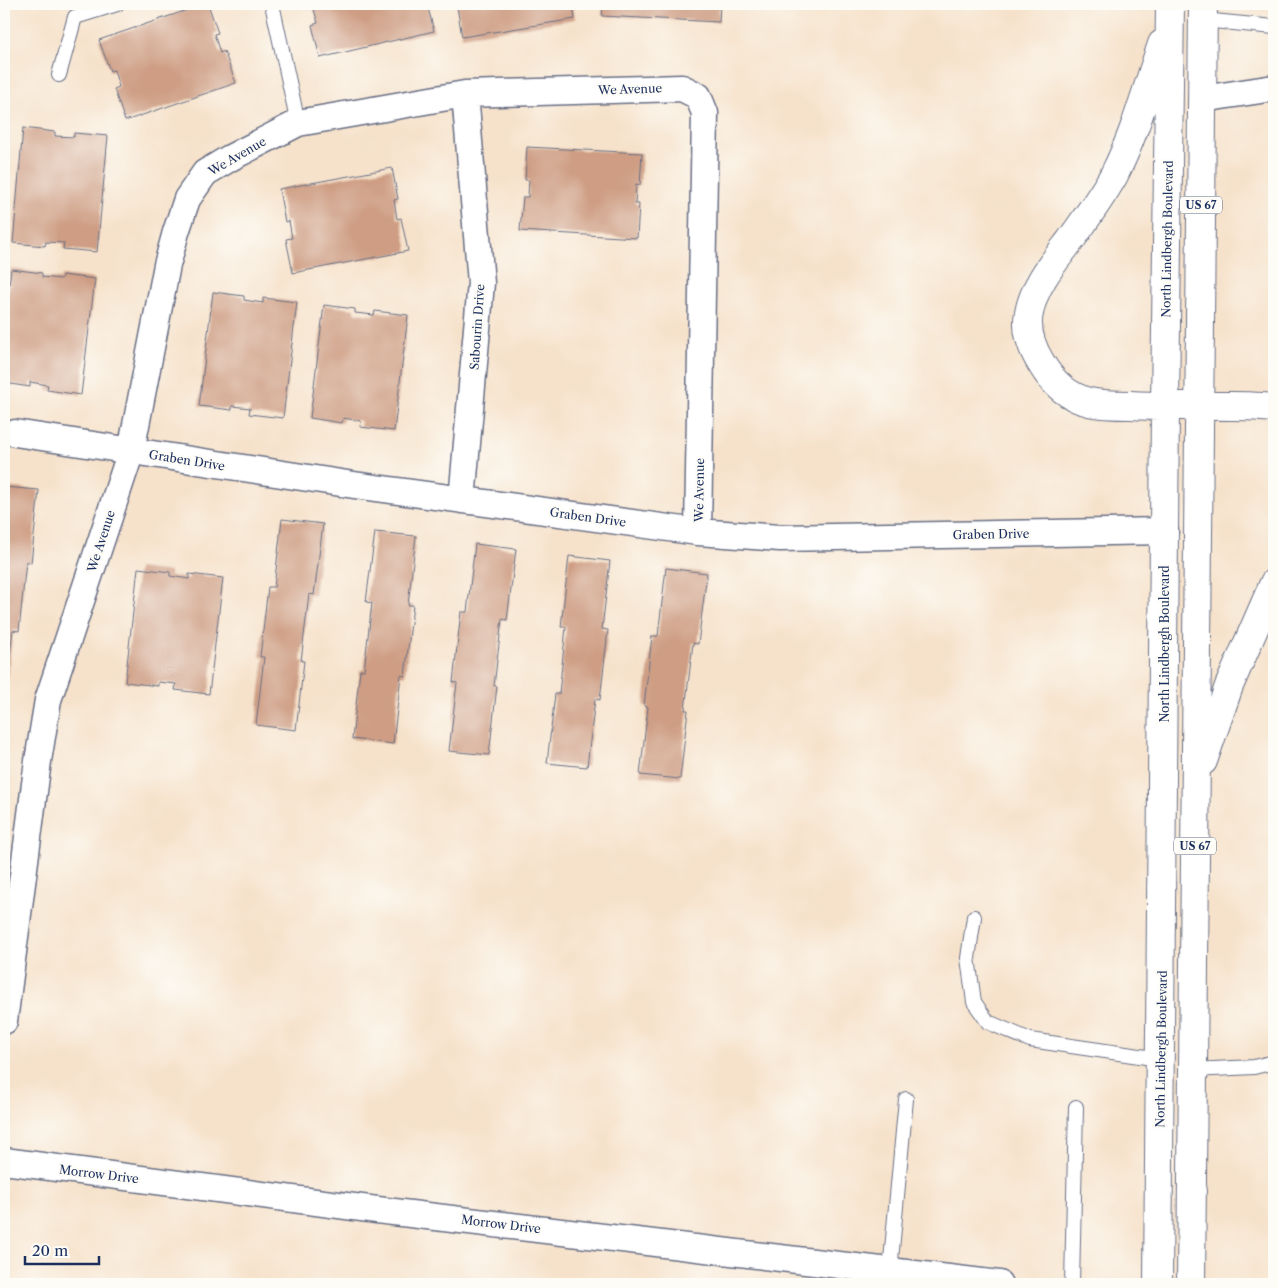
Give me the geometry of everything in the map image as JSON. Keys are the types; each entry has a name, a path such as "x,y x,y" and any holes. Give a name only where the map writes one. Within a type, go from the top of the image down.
{"highway":[{"name":"US 67","path":"1191,1284 1203,12"},
{"path":"1170,13 1128,146 1113,177 1086,219 1047,271 1034,294 1028,314 1028,330 1033,349 1054,382 1069,395 1089,402 1165,407 1274,408"},
{"name":"North Lindbergh Boulevard","path":"1158,1284 1170,13"},
{"path":"1196,783 1229,686 1274,583"}],"street":[{"name":"We Avenue","path":"4,1021 38,761 48,700 131,451 167,265 187,199 205,173 298,123 465,94 682,88 698,96 705,113 698,532"},
{"path":"1202,98 1274,88"},
{"name":"Sabourin Drive","path":"462,500 481,283 465,94"},
{"name":"Graben Drive","path":"16,433 354,485 698,532 780,538 1165,532"},
{"name":"Morrow Drive","path":"4,1161 377,1210 999,1284"}],"lane":[{"path":"59,75 75,17 117,4"},
{"path":"272,4 298,123"},
{"path":"1203,12 1274,27"},
{"path":"974,916 968,958 974,1002 988,1022 1030,1040 1160,1059"},
{"path":"1193,1070 1254,1067 1274,1062"},
{"path":"890,1271 906,1099"},
{"path":"1072,1284 1076,1108"}],"building":[{"path":"208,4 218,33 214,34 220,53 224,51 236,83 125,121 114,89 119,87 114,70 110,71 99,40"},
{"path":"309,4 427,4 434,31 320,58 312,25 318,23 313,6 309,7"},
{"path":"461,4 573,4 575,19 462,37 457,6 461,6"},
{"path":"603,4 720,4 719,22 602,16"},
{"path":"23,128 55,132 55,136 74,137 74,133 108,136 97,252 63,249 64,243 46,242 45,246 13,243"},
{"path":"527,147 642,153 640,185 636,184 635,204 639,204 637,238 520,231 523,197 528,197 529,180 525,180"},
{"path":"392,168 398,199 394,200 397,219 401,218 408,251 293,273 286,239 292,238 289,221 285,222 279,189"},
{"path":"11,269 42,273 42,277 61,279 62,275 95,279 81,395 47,390 48,385 30,382 30,387 4,383 4,326"},
{"path":"213,292 244,296 244,300 263,303 263,298 297,302 283,418 249,414 250,408 232,406 232,410 199,406"},
{"path":"324,305 355,309 355,313 374,315 375,311 408,315 394,431 360,427 361,421 343,418 342,423 310,418"},
{"path":"4,487 39,490 31,563 26,561 19,631 13,630 5,698 4,698"},
{"path":"282,519 323,524 314,595 309,594 301,661 304,661 296,730 256,725 264,657 260,657 268,587 274,587"},
{"path":"375,532 416,536 408,605 413,605 405,676 401,675 393,744 352,739 360,670 364,670 372,603 366,602"},
{"path":"475,544 516,549 507,620 502,619 494,686 497,686 489,755 449,751 457,683 453,682 461,612 467,612"},
{"path":"569,556 610,561 602,629 608,630 600,700 595,699 587,767 547,763 555,694 559,694 566,627 561,627"},
{"path":"138,568 170,572 170,576 189,579 189,574 223,578 209,694 175,690 176,684 158,682 158,686 125,682"},
{"path":"666,568 707,573 698,644 693,643 685,710 688,710 680,779 640,775 648,707 644,706 652,636 658,636"}]}
